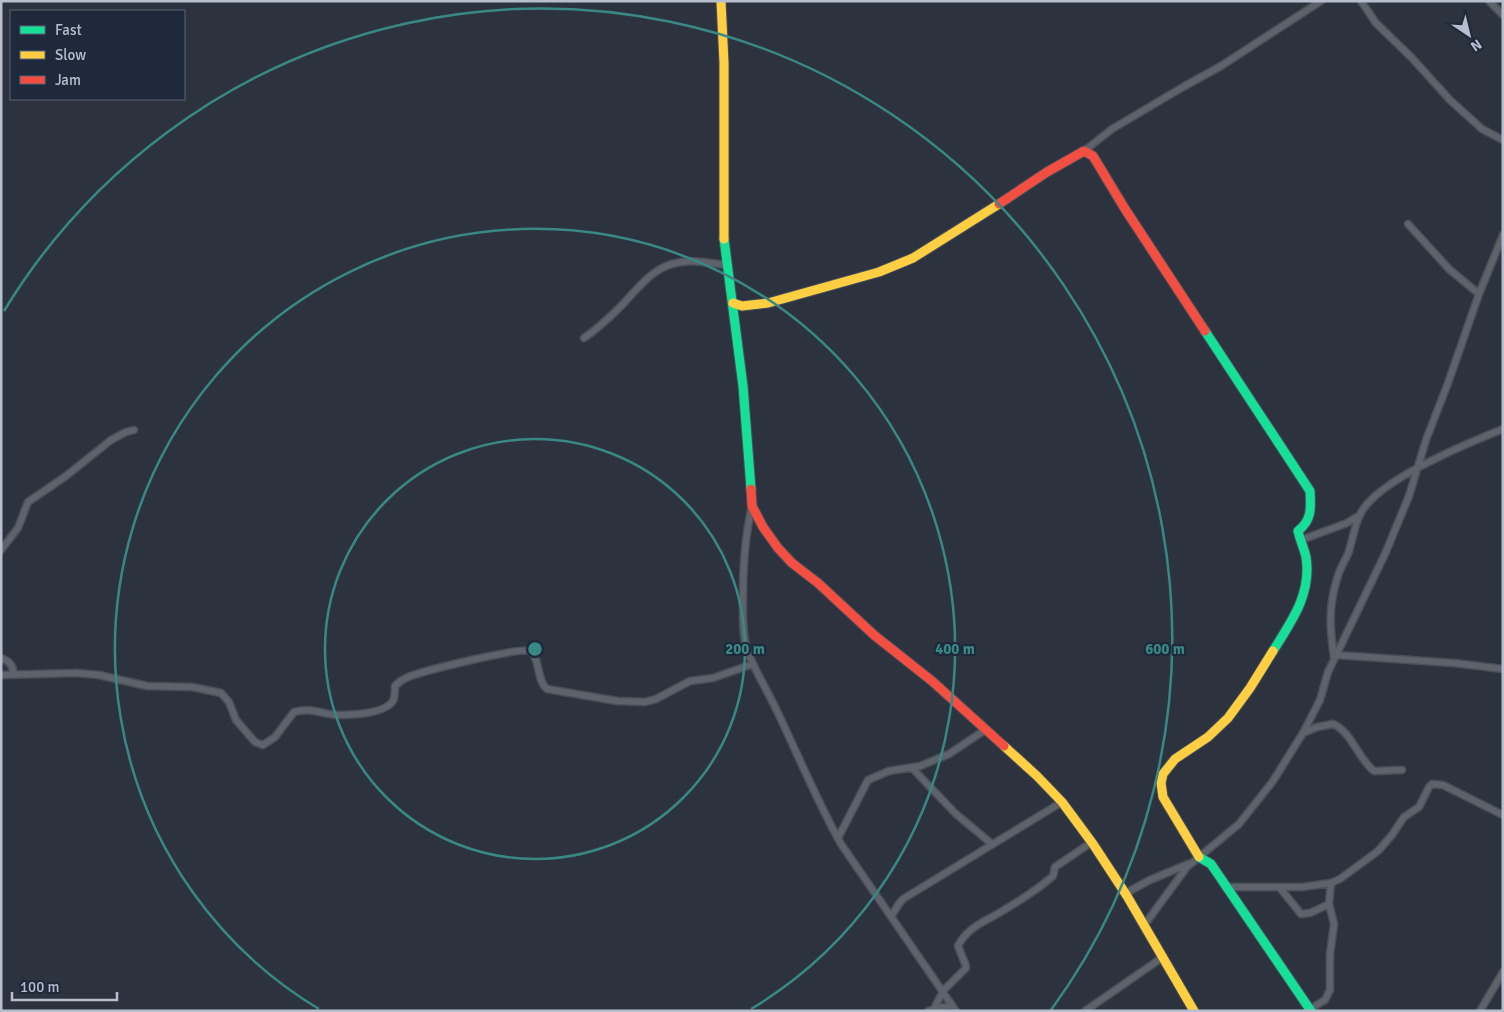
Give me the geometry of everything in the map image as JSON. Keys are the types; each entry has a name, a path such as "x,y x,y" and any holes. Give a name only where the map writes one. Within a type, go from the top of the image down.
{"street":[{"path":"721,1 724,63 722,219 726,265 733,303 743,386 752,506 745,550 743,629 753,664 780,717 826,818 891,918 954,1008 931,1010"},
{"path":"733,303 742,306 768,303 879,272 914,258 1065,160 1084,151 1112,129 1183,86 1221,66 1321,1"},
{"path":"1361,1 1376,23 1412,58 1450,100 1482,129 1503,140"},
{"path":"1490,2 1503,6"},
{"path":"1490,2 1503,15"},
{"path":"1084,151 1093,156 1227,367 1310,491 1311,508 1306,525 1298,531 1305,552 1307,583 1299,608 1234,710 1213,733 1176,758 1161,782 1163,796 1195,860"},
{"path":"1408,224 1449,269 1479,294"},
{"path":"1144,924 1176,880 1195,860 1239,824 1273,781 1303,734 1320,700 1335,656 1385,554 1409,496 1426,440 1479,294 1503,235"},
{"path":"584,338 614,314 651,275 664,267 676,263 691,262 726,265"},
{"path":"1335,656 1330,628 1337,578 1348,554 1352,535 1360,515 1367,503 1383,490 1432,460 1503,429"},
{"path":"1,550 18,528 28,502 66,476 111,440 134,430"},
{"path":"752,506 763,527 792,563 818,583 874,635 932,681 1037,776 1062,802 1092,842 1126,894 1194,1011"},
{"path":"1300,540 1336,527 1360,515"},
{"path":"1,675 99,675 147,686 192,688 220,693 229,702 236,720 255,742 263,745 276,737 294,712 310,709 336,715 378,712 392,702 395,686 406,678 514,651 527,651 533,654 542,684 547,689 592,698 632,702 645,702 656,699 690,681 713,678 753,664"},
{"path":"1335,656 1454,663 1503,669"},
{"path":"1,658 9,661 14,675"},
{"path":"1303,734 1317,727 1333,724 1342,729 1363,760 1374,771 1402,770"},
{"path":"838,838 868,780 889,771 912,768 948,754 985,730"},
{"path":"912,768 956,814 992,844"},
{"path":"1226,887 1280,888 1331,883 1349,874 1378,851 1392,835 1402,819 1419,806 1432,784 1443,785 1503,815"},
{"path":"891,918 903,899 1062,802"},
{"path":"931,1010 940,999 943,991 966,968 958,946 972,928 1038,888 1053,876 1055,867 1092,842"},
{"path":"1126,894 1150,880 1195,860 1208,861 1311,1010 1325,1000 1330,990 1330,954 1334,924 1329,904 1331,883"},
{"path":"1280,888 1301,914 1310,913 1329,904"},
{"path":"1085,1011 1163,957"},
{"path":"1480,1011 1503,972"}],"traffic: fast":[{"path":"724,239 743,386 751,489"},
{"path":"1205,331 1310,491 1308,518 1303,527 1298,531 1306,557 1306,583 1293,618 1273,651"},
{"path":"1199,857 1211,864 1311,1011"}],"traffic: slow":[{"path":"721,1 724,63 724,239"},
{"path":"733,303 742,306 768,303 879,272 913,258 999,204"},
{"path":"1199,857 1163,797 1161,783 1163,774 1175,759 1208,737 1228,718 1250,688 1273,651"},
{"path":"1004,746 1062,802 1093,844 1127,896 1194,1011"}],"traffic: jam":[{"path":"999,204 1047,172 1084,151 1093,156 1125,209 1205,331"},
{"path":"751,489 752,506 763,527 792,563 818,583 874,635 932,681 1004,746"}]}
